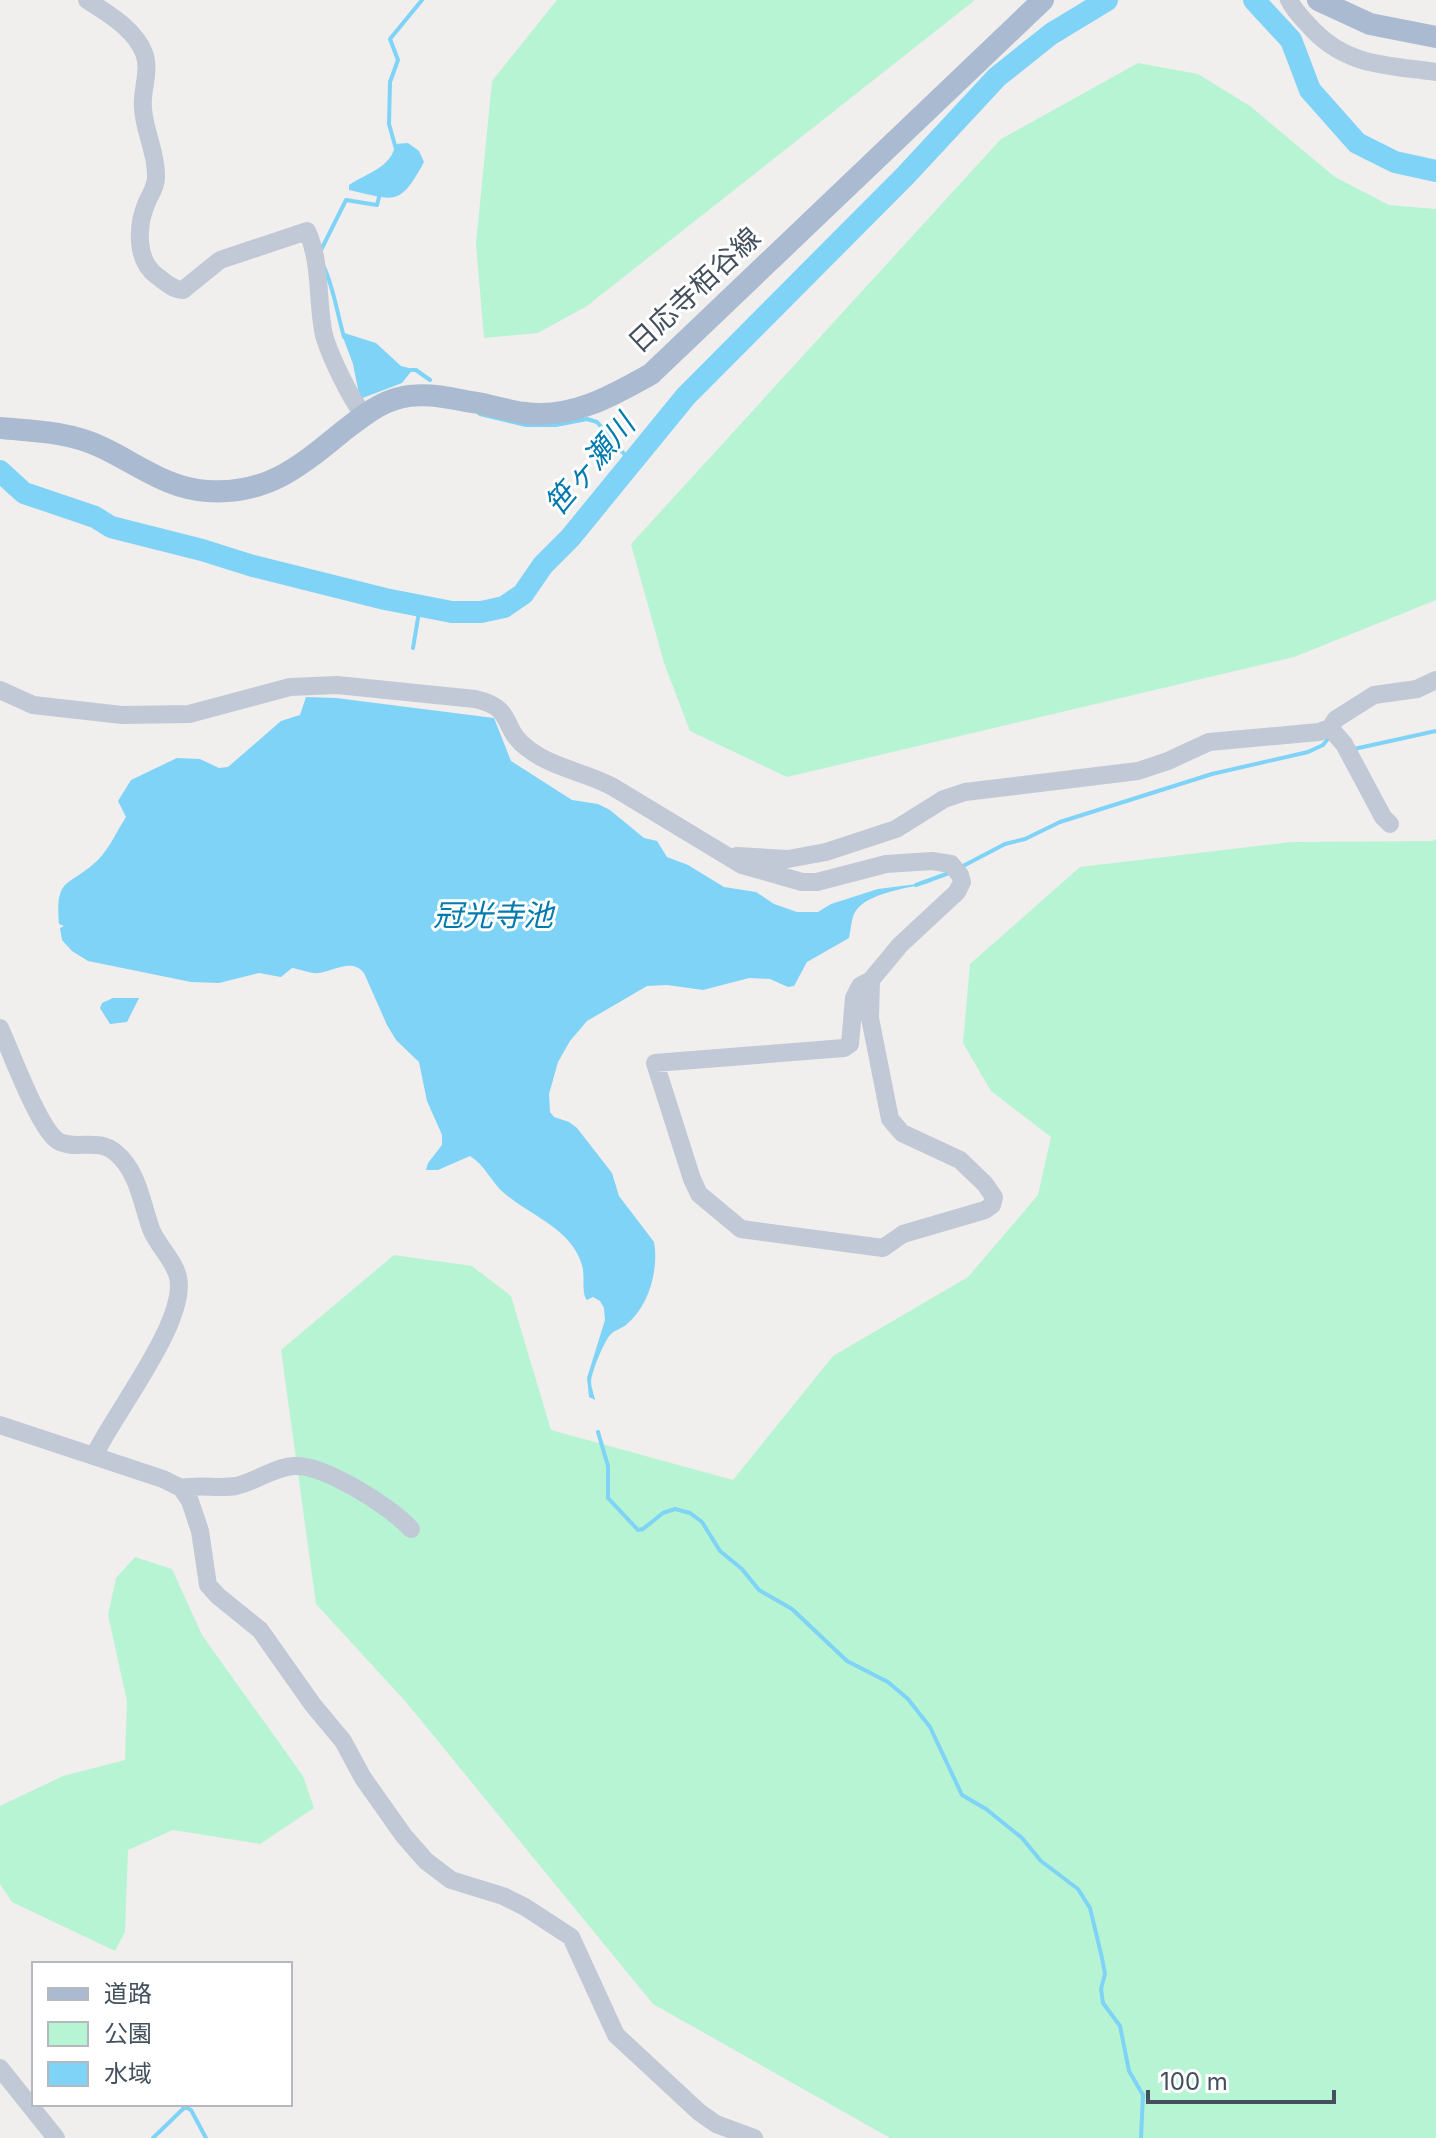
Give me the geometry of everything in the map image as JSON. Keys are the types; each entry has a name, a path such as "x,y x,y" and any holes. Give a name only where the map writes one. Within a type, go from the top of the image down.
{"main road":[{"name":"日応寺栢谷線","path":"0,428 56,432 78,438 100,446 174,486 225,492 260,487 278,480 364,415 398,398 433,395 528,413 585,407 651,374 1043,0"},
{"path":"1318,0 1370,24 1436,37"}],"street":[{"path":"87,0 121,22 145,56 147,66 142,105 157,175 145,205 140,234 145,264 176,289 183,290 220,260 307,231 315,253 323,333 351,396 364,415"},
{"path":"1289,0 1294,10 1326,43 1344,55 1362,61 1436,72"},
{"path":"730,859 741,855 788,859 826,852 896,829 944,799 965,792 1138,771 1209,742 1319,732 1336,725 1374,695 1417,689 1436,680"},
{"path":"0,690 33,705 122,715 189,714 290,687 337,685 491,702 507,716 511,730 522,744 545,762 599,779 742,865 784,877 817,882 886,864 932,861 951,864 962,882 957,892 900,945 871,980 860,986 854,998 850,1044 844,1048 655,1063 699,1194 741,1229 883,1248 903,1234 985,1210 992,1205 994,1197 969,1167 902,1133 890,1119 870,1018 871,980"},
{"path":"1336,725 1383,817 1390,824"},
{"path":"0,1028 45,1127 59,1141 75,1145 96,1143 115,1152 129,1169 152,1232 178,1276 177,1301 158,1350 106,1431 94,1456"},
{"path":"0,1425 181,1488 235,1486 292,1466 304,1467 374,1498 411,1529"},
{"path":"181,1488 190,1501 200,1531 208,1585 260,1630 313,1705 343,1741 363,1778 404,1836 426,1861 451,1880 503,1896 571,1937 616,2035 699,2112 716,2124 754,2138"},
{"path":"0,2068 56,2138"}],"green space":[{"path":"557,0 975,0 587,306 538,333 484,338 476,244 492,81"},
{"path":"1138,63 1198,74 1250,106 1335,177 1389,205 1436,209 1436,600 1294,657 787,777 690,731 664,663 631,544 1001,139"},
{"path":"1436,839 1436,2138 890,2138 653,2004 406,1702 316,1604 281,1350 394,1255 472,1266 511,1296 551,1430 733,1480 833,1356 968,1277 1038,1195 1051,1137 991,1091 963,1043 970,964 1080,867 1291,842"},
{"path":"135,1557 172,1569 202,1635 303,1776 314,1808 260,1844 173,1830 128,1850 125,1932 115,1951 12,1902 0,1884 0,1806 63,1776 125,1760 127,1701 108,1615 116,1578"}],"water":[{"path":"408,143 419,151 424,162 401,194 386,198 349,190 349,185 389,159 395,144"},
{"path":"341,332 376,343 401,366 413,369 402,383 360,399 353,364"},
{"name":"冠光寺池","path":"306,697 494,718 511,761 572,800 598,804 610,810 644,838 657,841 667,857 688,865 724,887 756,892 774,904 797,912 818,912 831,904 878,889 933,882 879,895 861,905 855,912 849,938 807,962 794,986 788,987 770,979 749,978 703,990 667,985 647,986 587,1021 570,1041 558,1062 549,1094 550,1112 577,1128 612,1173 619,1196 654,1242 655,1253 647,1297 635,1316 611,1334 599,1356 591,1381 595,1400 589,1397 587,1378 605,1320 604,1308 600,1301 585,1297 583,1269 577,1252 559,1232 504,1193 470,1156 438,1170 426,1170 442,1145 442,1135 427,1101 419,1062 396,1040 364,973 354,966 316,973 292,968 281,977 259,973 219,983 191,982 88,961 62,940 60,928 64,926 59,924 58,909 62,890 98,860 109,845 126,817 118,801 131,780 177,758 200,759 219,768 228,767 281,721 300,715"},
{"path":"113,998 139,998 127,1022 110,1024 100,1008 102,1003"}],"waterway":[{"path":"396,149 389,124 390,82 398,60 390,39 422,0"},
{"name":"笹ヶ瀬川","path":"0,471 24,493 95,517 111,527 253,566 385,599 452,612 481,612 504,607 523,594 543,565 570,538 686,396 905,176 997,77 1051,34 1107,0"},
{"name":"笹ヶ瀬川","path":"1254,0 1291,40 1310,90 1357,143 1395,162 1436,171"},
{"path":"321,250 346,200 377,205 380,193"},
{"path":"324,267 344,337"},
{"path":"409,370 416,370 430,380"},
{"path":"480,414 526,425 556,425 587,419 597,422 631,462"},
{"path":"413,648 420,606"},
{"path":"1354,749 1436,731"},
{"path":"963,866 1005,844 1025,839 1060,822 1212,774 1308,752 1323,745 1331,735"},
{"path":"916,885 949,873"},
{"path":"598,1432 608,1466 608,1498 638,1530 663,1513 675,1509 690,1513 702,1522 720,1551 742,1569 759,1590 792,1609 847,1661 888,1682 908,1699 930,1727 962,1795 986,1809 1022,1838 1041,1861 1078,1889 1090,1908 1102,1958 1105,1974 1101,1989 1103,2003 1120,2026 1129,2071 1143,2095 1141,2138"},
{"path":"153,2138 185,2107 191,2110 206,2138"}]}
